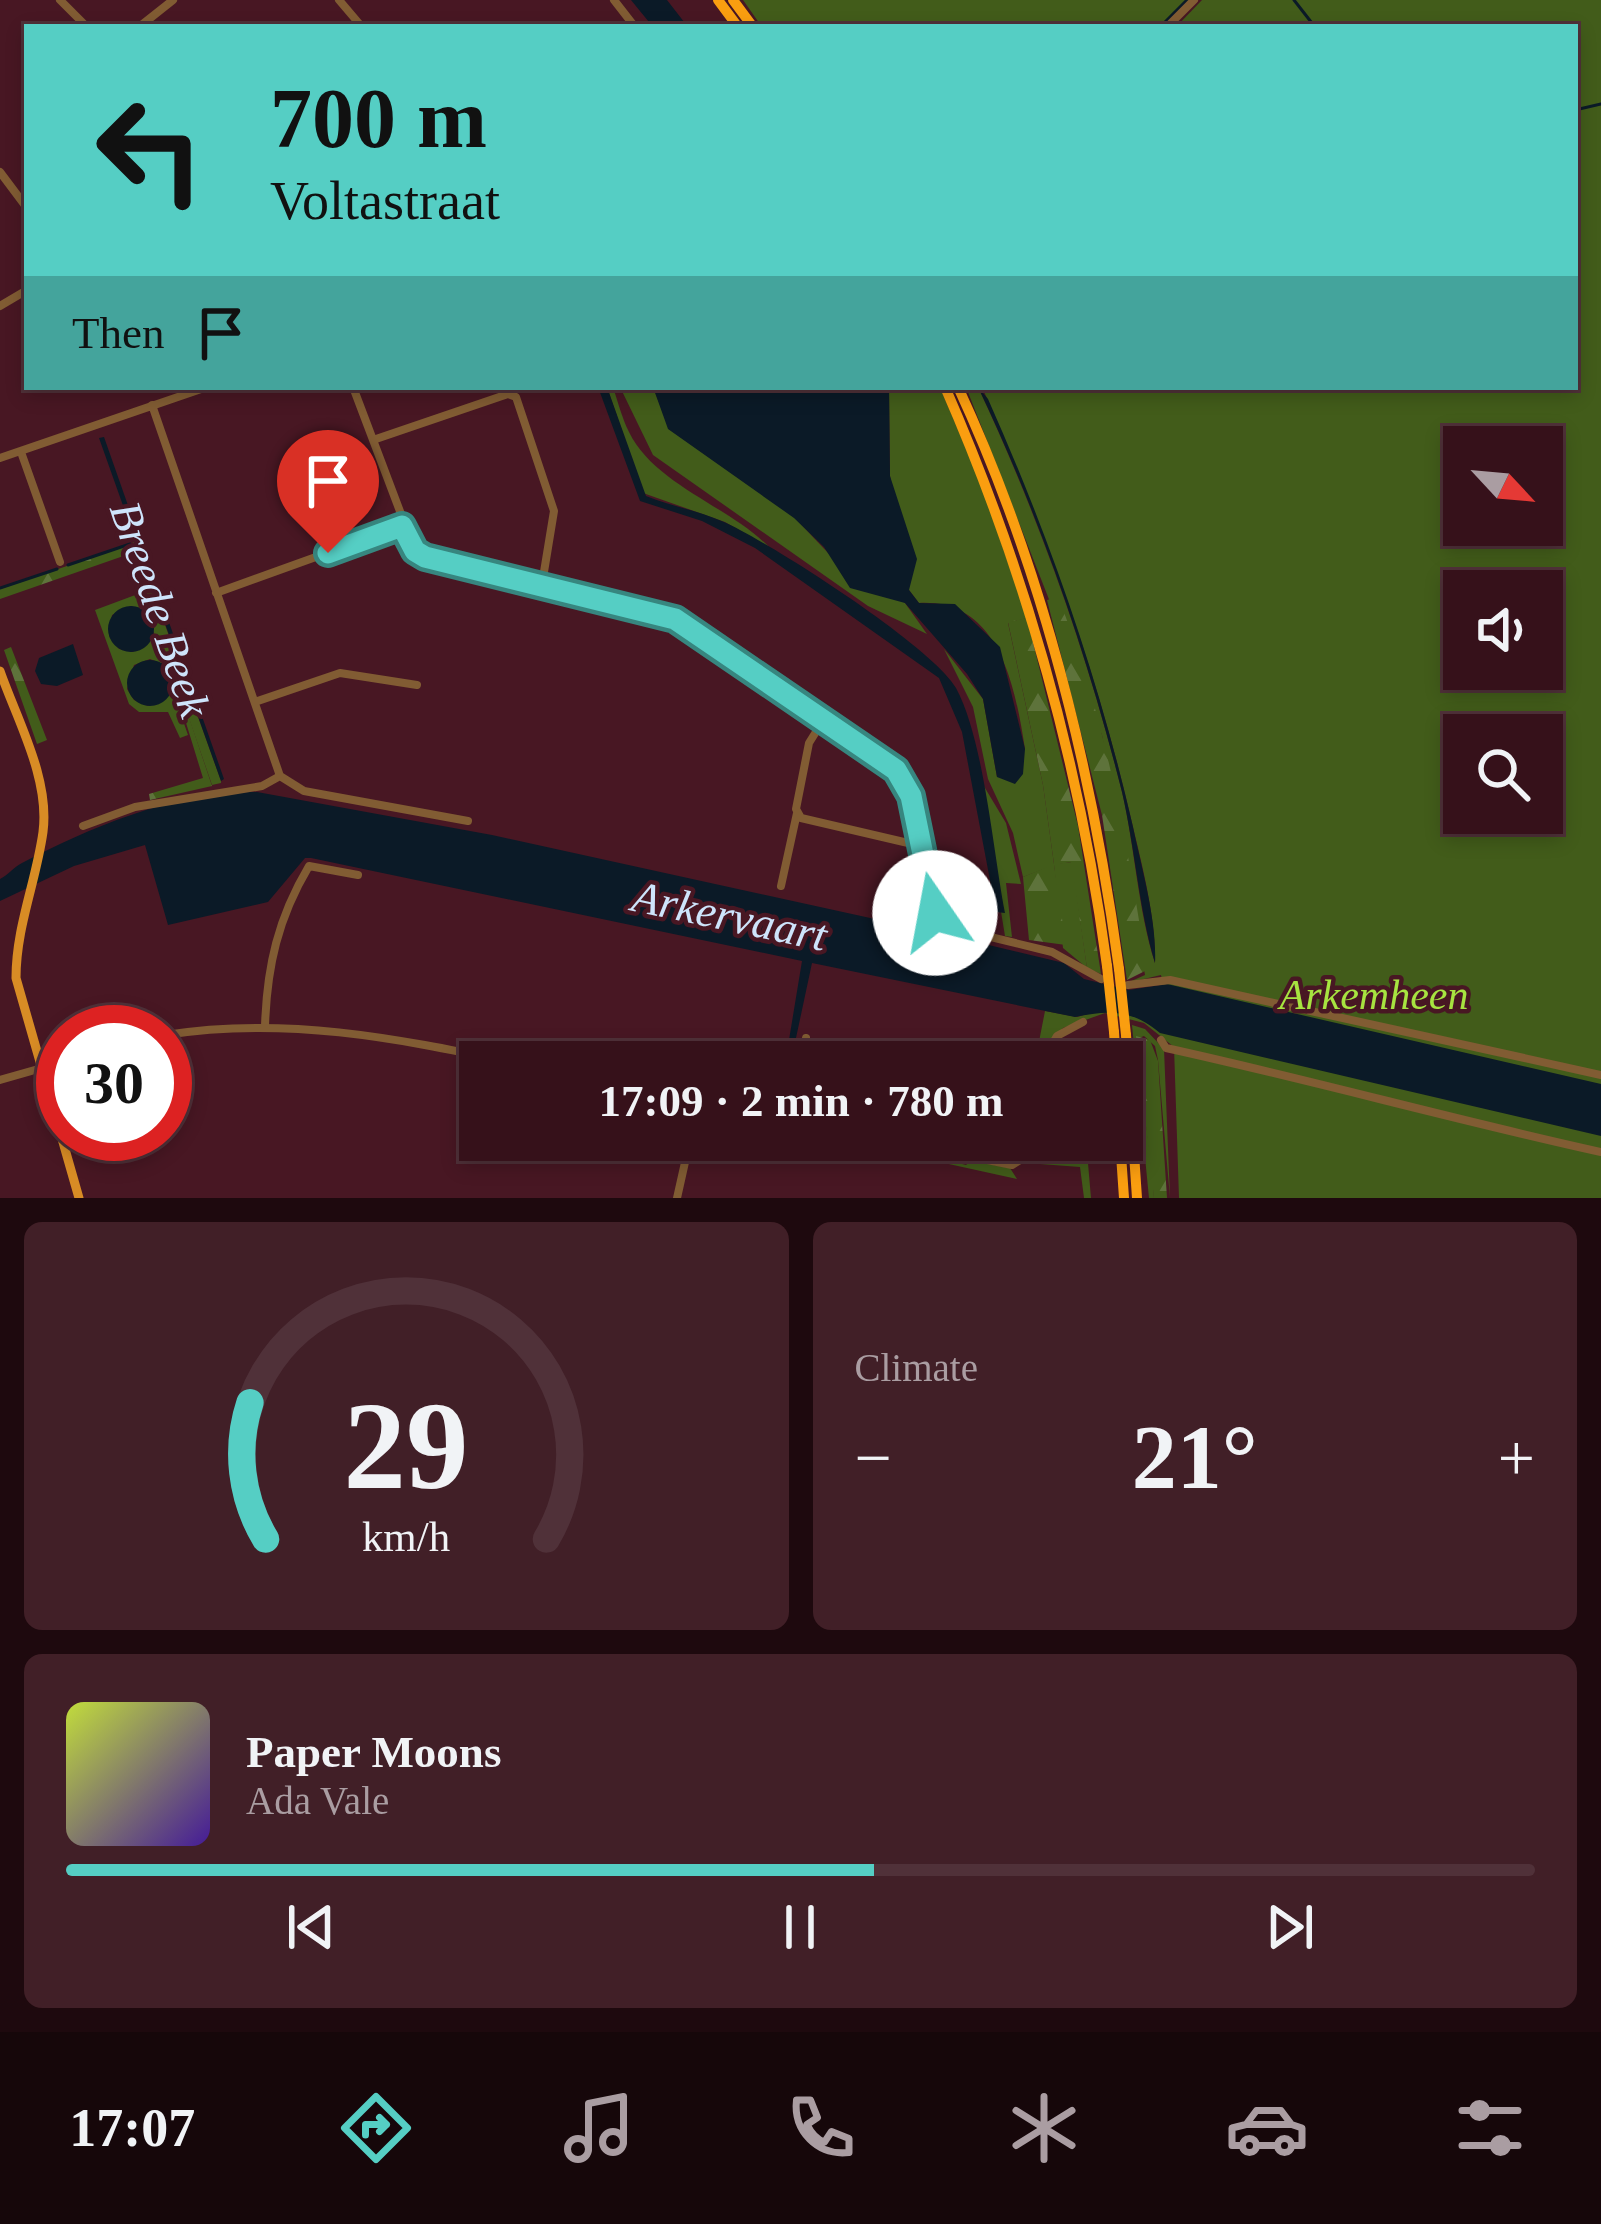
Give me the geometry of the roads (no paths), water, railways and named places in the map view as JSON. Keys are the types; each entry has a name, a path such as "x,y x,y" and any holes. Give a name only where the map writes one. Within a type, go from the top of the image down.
{"highway":[{"path":"946,390 1011,550 1037,634 1113,967"},
{"path":"959,390 1048,628 1095,816 1137,1198"},
{"path":"1119,1041 1120,1033"},
{"path":"1121,1161 1124,1198"}],"main road":[{"path":"0,671 41,788 38,854 16,948 16,978 36,1057"},
{"path":"68,1161 79,1198"}],"street":[{"path":"60,0 84,24"},
{"path":"143,24 172,0"},
{"path":"339,0 359,24"},
{"path":"614,0 633,24"},
{"path":"1170,24 1194,0"},
{"path":"0,172 24,204"},
{"path":"0,458 198,390"},
{"path":"354,390 415,551 675,619 896,770 911,796 941,925 1052,952 1101,979"},
{"path":"373,440 508,394 516,397 554,511 542,584"},
{"path":"152,405 280,776 298,790 468,821"},
{"path":"21,452 60,562"},
{"path":"216,593 402,526"},
{"path":"254,701 340,673 417,685"},
{"path":"781,886 809,743 824,719"},
{"path":"82,826 135,807 262,786 280,776"},
{"path":"798,812 809,824 920,846"},
{"path":"265,1026 267,982 281,913 309,866 358,875"},
{"path":"1128,985 1171,980 1601,1075"},
{"path":"1055,1041 1083,1022"},
{"path":"192,1033 265,1026 365,1034 459,1052"},
{"path":"1161,1040 1166,1048 1292,1076 1361,1099 1601,1153"},
{"path":"0,1080 36,1070"},
{"path":"677,1198 685,1161"}],"water":[{"path":"631,0 667,0 686,24 651,24"},
{"path":"599,390 608,390 646,496 724,522 777,551 885,623 956,688 981,766 1005,913 996,912 962,732 939,678 755,548 702,521 640,501"},
{"path":"654,390 889,390 890,476 917,559 909,590 919,603 955,604 1000,647 1025,749 1023,774 1015,784 997,777 983,699 905,603 850,588 824,547 794,518 668,429"},
{"path":"979,390 988,399 1032,504 1089,663 1120,772 1144,878 1155,963 1122,792 1093,688 1042,536"},
{"name":"Breede Beek","path":"104,437 224,779 221,781 99,438"},
{"path":"131,606 147,613 154,629 147,645 131,652 115,645 108,629 115,613"},
{"path":"73,644 83,675 57,686 41,684 35,671 39,658"},
{"path":"150,660 166,667 173,683 166,699 150,706 134,699 127,683 134,667"},
{"name":"Arkervaart","path":"257,792 492,835 934,932 1064,963 1084,979 1129,990 1167,984 1601,1084 1601,1136 1160,1033 1130,1016 1075,1017 812,963 796,1038 789,1040 802,961 311,858 305,858 268,902 168,925 145,845 74,866 0,901 0,879 76,836 166,804"}],"waterway":[{"path":"1163,24 1187,0"},
{"path":"1294,0 1313,24"},
{"path":"1578,109 1601,104"},
{"name":"Breede Beek","path":"68,565 130,544"},
{"path":"0,588 57,569"}],"park label":[{"name":"Arkemheen","path":"1374,994"}]}
